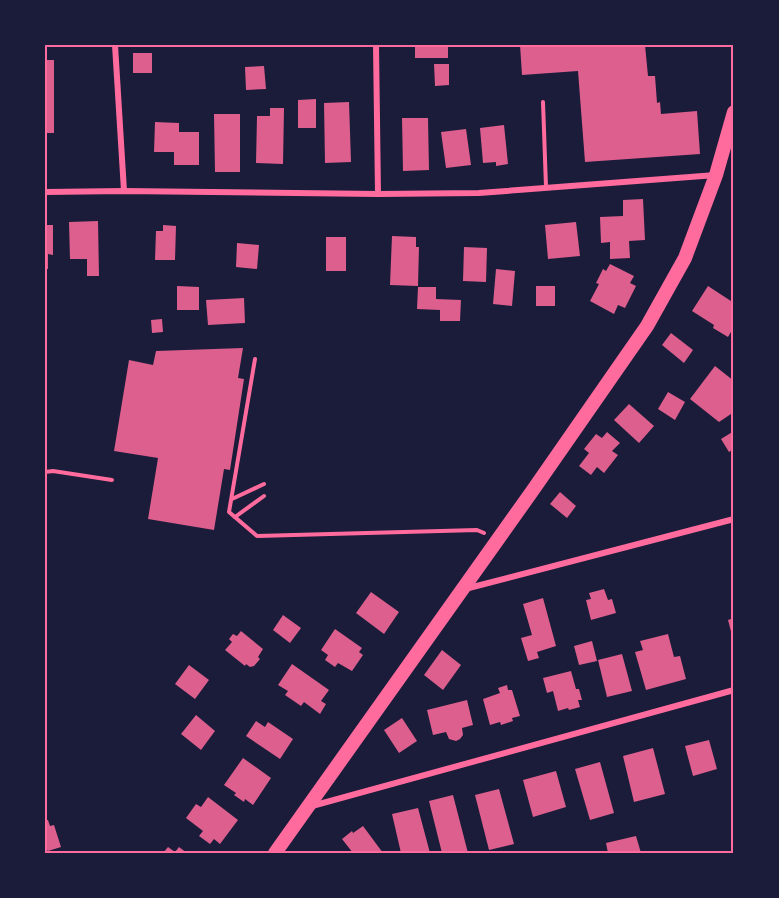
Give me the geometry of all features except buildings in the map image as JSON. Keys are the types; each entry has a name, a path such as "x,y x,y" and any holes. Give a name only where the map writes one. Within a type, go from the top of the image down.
{"main road":[{"path":"275,853 647,326 685,258 717,175 733,117"}],"street":[{"path":"115,45 123,191"},
{"path":"376,45 378,194"},
{"path":"45,192 479,193 717,175"},
{"path":"461,590 734,519"},
{"path":"307,807 734,690"}],"lane":[{"path":"543,102 546,188"},
{"path":"45,472 53,471 112,480"}],"path":[{"path":"255,359 229,512 257,536 477,530 499,537"},
{"path":"231,500 264,484"},
{"path":"235,517 264,495"}]}
